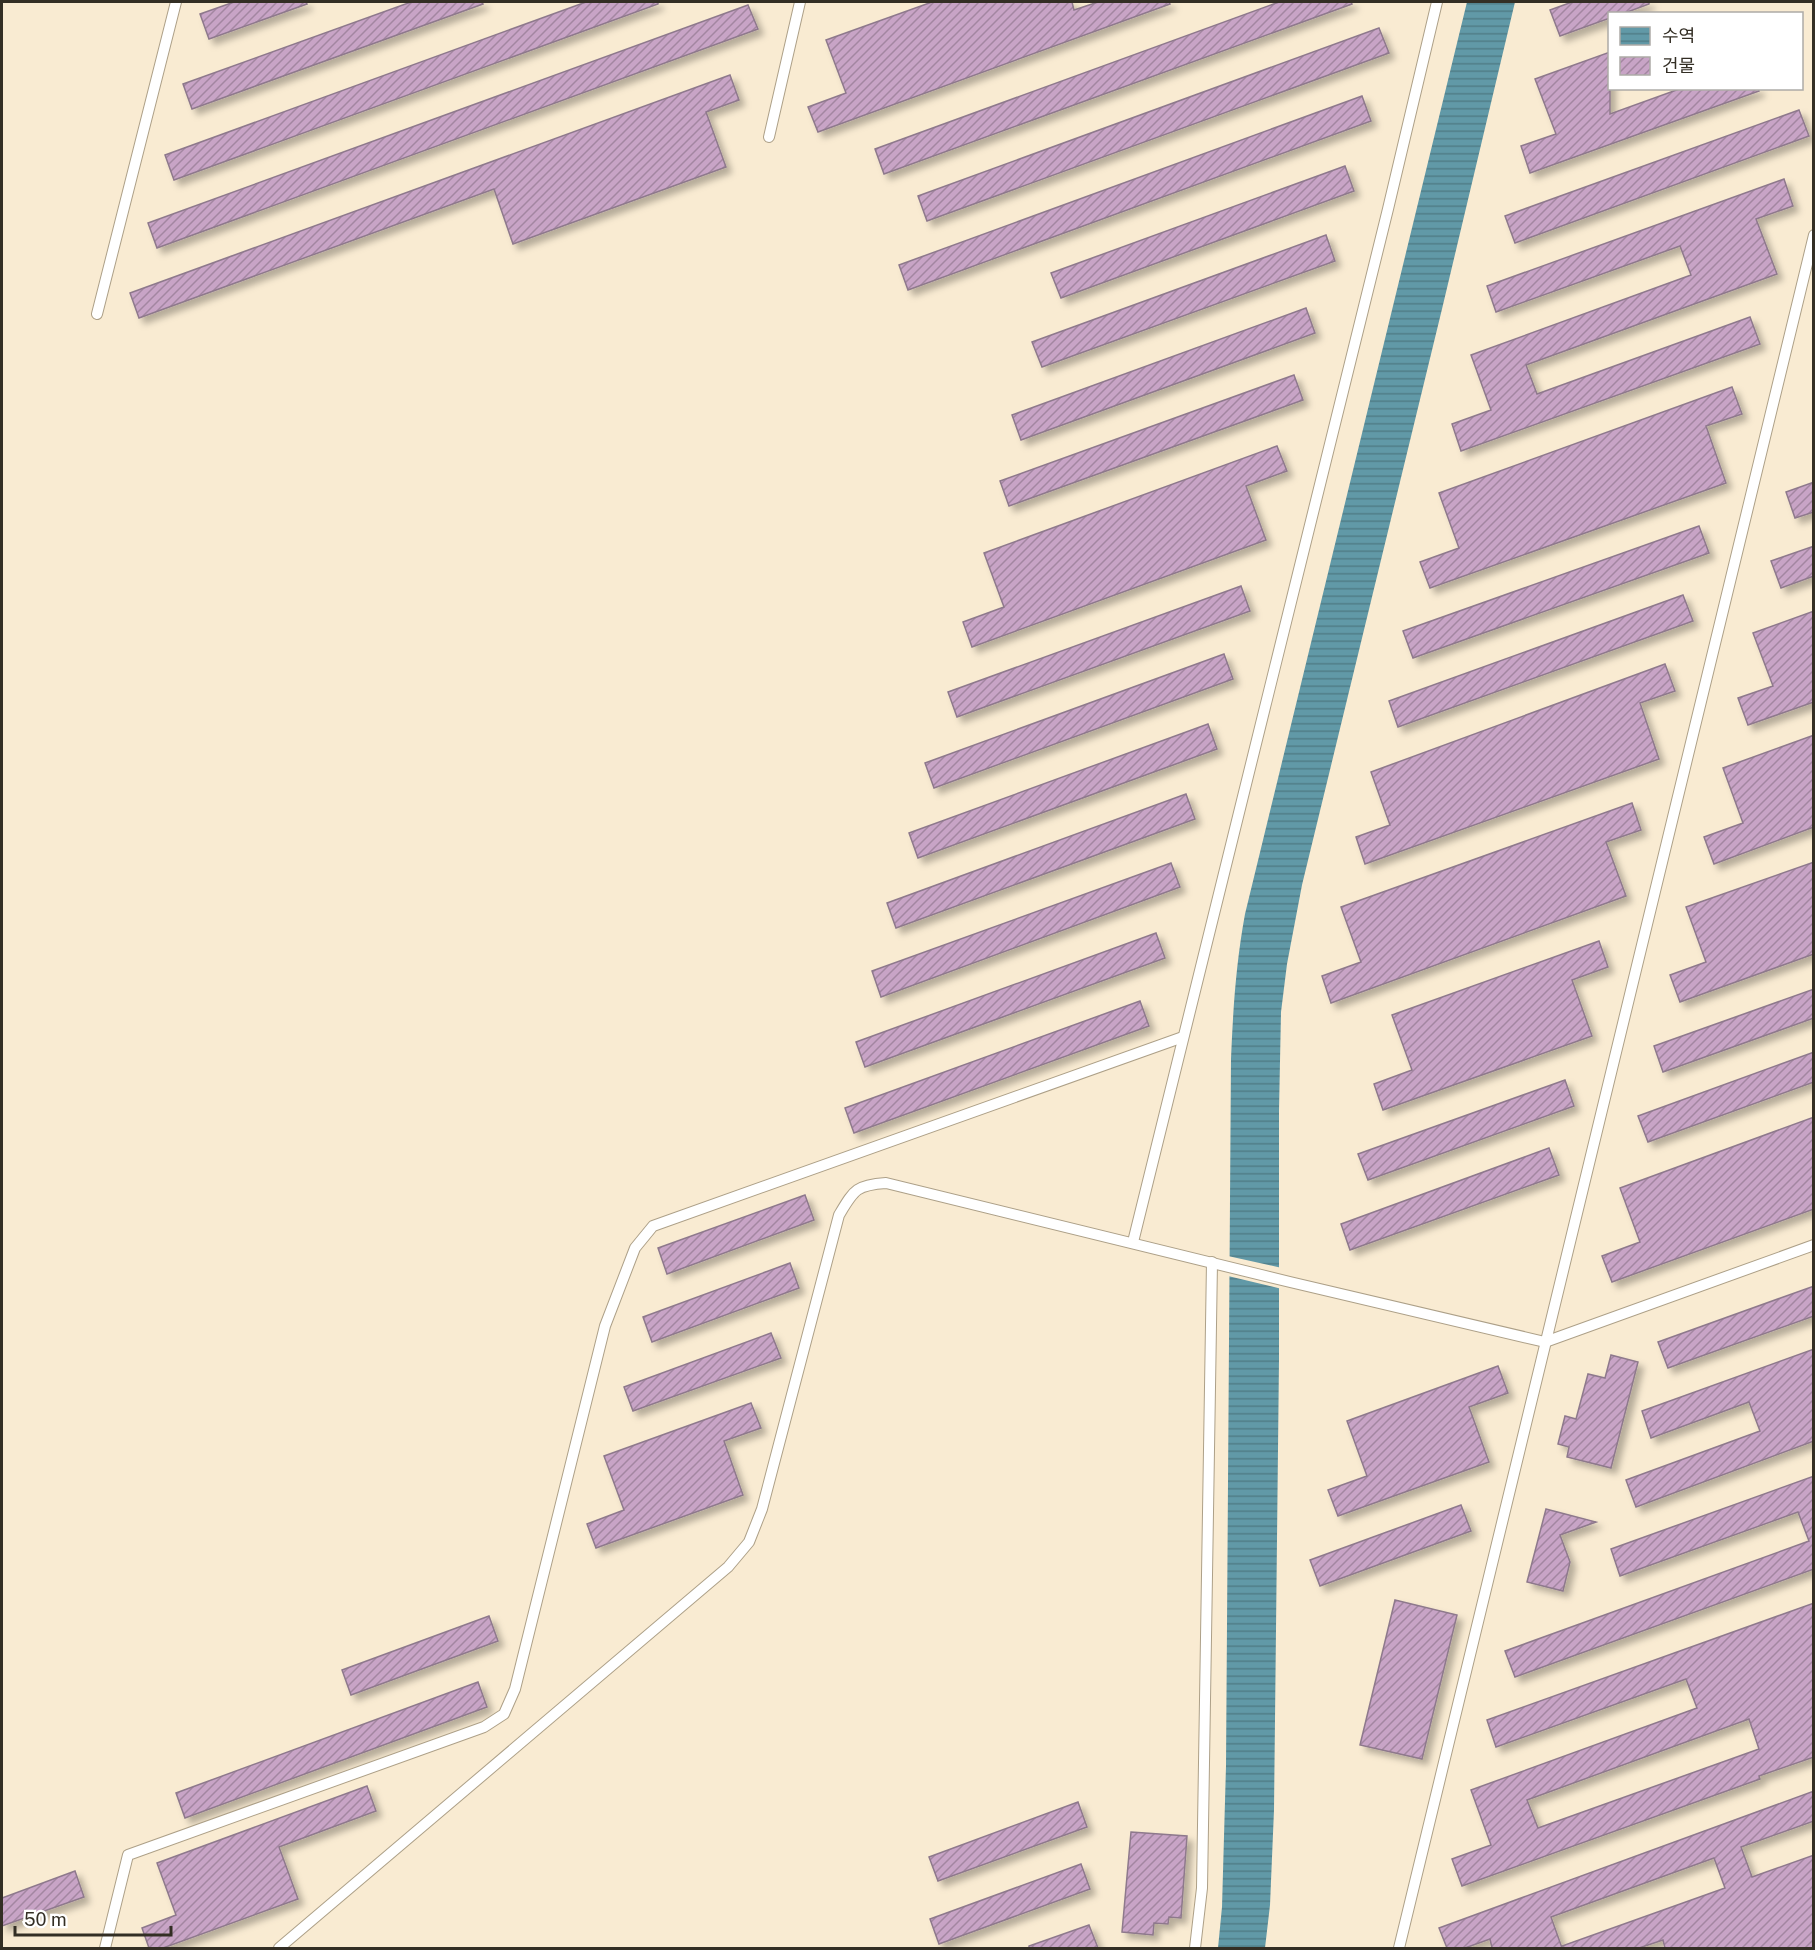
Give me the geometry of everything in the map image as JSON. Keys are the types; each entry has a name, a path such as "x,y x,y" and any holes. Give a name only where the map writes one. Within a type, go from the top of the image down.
{"lane":[{"path":"97,314 176,2"},
{"path":"769,137 800,2"},
{"path":"1132,1242 1437,2"},
{"path":"1399,1948 1814,235"},
{"path":"105,1948 129,1855 484,1727 504,1714 515,1689 605,1326 635,1248 653,1226 1183,1037"},
{"path":"279,1948 728,1567 749,1542 762,1509 839,1215 851,1195 866,1185 886,1183 1545,1342 1814,1245"},
{"path":"1195,1948 1202,1888 1212,1262"}],"water":[{"path":"1467,2 1515,2 1302,885 1287,964 1281,1012 1279,1111 1274,1810 1270,1905 1265,1948 1218,1948 1222,1907 1226,1766 1231,1059 1239,950 1245,914"}],"pier":[{"path":"1228,1256 1282,1268 1282,1289 1228,1276"}],"building":[{"path":"234,2 306,2 307,4 209,39 200,14"},
{"path":"411,2 482,2 483,4 192,109 183,84"},
{"path":"586,2 658,2 658,4 174,180 165,155"},
{"path":"932,2 1072,2 1074,10 1098,2 1169,2 1170,4 818,132 808,107 846,93 826,40"},
{"path":"1279,2 1351,2 1352,4 884,174 875,149"},
{"path":"1572,2 1649,2 1649,4 1627,12 1608,12 1608,19 1560,36 1550,10"},
{"path":"748,5 758,29 157,248 148,223"},
{"path":"1379,28 1389,53 927,221 918,196"},
{"path":"1608,53 1610,114 1676,90 1759,91 1530,173 1521,146 1556,134 1535,79"},
{"path":"730,75 739,100 706,112 726,167 513,244 494,189 139,318 130,293"},
{"path":"1362,96 1371,121 908,290 899,265"},
{"path":"1799,110 1809,136 1515,243 1505,216"},
{"path":"1345,166 1354,191 1061,298 1051,273"},
{"path":"1784,179 1793,206 1756,219 1777,274 1526,365 1537,394 1750,317 1760,344 1461,451 1452,424 1491,410 1471,355 1691,275 1680,246 1496,312 1487,286"},
{"path":"1326,235 1335,261 1042,367 1032,342"},
{"path":"1306,308 1315,333 1021,440 1012,415"},
{"path":"1294,375 1303,400 1009,506 1000,481"},
{"path":"1732,387 1742,414 1706,426 1726,483 1430,588 1420,562 1459,548 1439,493"},
{"path":"1277,446 1287,471 1246,486 1266,540 972,647 963,622 1004,607 984,553"},
{"path":"1814,482 1814,512 1795,518 1786,492"},
{"path":"1699,526 1709,553 1413,658 1403,631"},
{"path":"1814,546 1814,576 1781,588 1771,561"},
{"path":"1241,586 1250,611 957,717 948,692"},
{"path":"1683,595 1693,621 1398,727 1389,701"},
{"path":"1814,611 1814,702 1748,725 1738,698 1773,686 1753,633"},
{"path":"1224,654 1233,679 934,788 925,763"},
{"path":"1665,664 1675,691 1640,703 1659,759 1365,864 1356,837 1390,825 1371,772"},
{"path":"1208,724 1217,749 918,858 909,833"},
{"path":"1814,735 1814,827 1714,864 1704,837 1743,823 1723,768"},
{"path":"1186,794 1195,819 896,928 887,903"},
{"path":"1632,803 1641,830 1606,842 1626,896 1331,1003 1322,976 1361,962 1341,907"},
{"path":"1814,862 1814,954 1680,1002 1670,975 1706,962 1686,907"},
{"path":"1171,863 1180,887 881,997 872,971"},
{"path":"1156,933 1165,958 865,1067 856,1042"},
{"path":"1599,941 1608,967 1572,980 1592,1036 1383,1110 1374,1084 1412,1070 1392,1015"},
{"path":"1814,989 1814,1018 1663,1072 1654,1046"},
{"path":"1140,1001 1149,1026 854,1133 845,1108"},
{"path":"1814,1052 1814,1082 1648,1142 1638,1116"},
{"path":"1565,1080 1574,1106 1368,1180 1358,1154"},
{"path":"1814,1117 1814,1209 1612,1282 1602,1256 1640,1242 1620,1188"},
{"path":"1549,1148 1559,1175 1350,1250 1341,1224"},
{"path":"805,1195 814,1220 667,1274 658,1248"},
{"path":"790,1263 799,1288 652,1342 643,1317"},
{"path":"1814,1286 1814,1316 1668,1368 1658,1342"},
{"path":"771,1333 781,1358 633,1411 624,1387"},
{"path":"1814,1349 1814,1441 1636,1507 1626,1480 1760,1431 1749,1402 1651,1438 1642,1411"},
{"path":"1611,1355 1638,1362 1611,1468 1567,1457 1569,1447 1558,1444 1565,1416 1576,1419 1588,1374 1605,1378"},
{"path":"1498,1366 1508,1393 1469,1407 1489,1462 1338,1516 1328,1490 1367,1476 1347,1421"},
{"path":"751,1403 761,1428 724,1441 743,1495 596,1548 587,1524 624,1510 604,1456"},
{"path":"1814,1476 1814,1569 1515,1677 1505,1651 1809,1541 1798,1512 1620,1576 1611,1549"},
{"path":"1461,1505 1471,1531 1320,1586 1310,1560"},
{"path":"1546,1509 1596,1522 1560,1535 1570,1562 1563,1591 1527,1582"},
{"path":"1395,1600 1457,1615 1422,1759 1360,1745"},
{"path":"1814,1603 1814,1757 1759,1776 1760,1779 1462,1886 1452,1859 1491,1845 1471,1790 1697,1708 1686,1679 1496,1747 1487,1720","holes":["1749,1719 1759,1749 1538,1828 1527,1800"]},
{"path":"489,1616 498,1641 351,1695 342,1670"},
{"path":"478,1682 487,1707 185,1818 176,1793"},
{"path":"367,1786 376,1811 279,1847 298,1899 163,1948 149,1948 142,1928 176,1915 157,1863"},
{"path":"1814,1791 1814,1821 1741,1847 1752,1877 1814,1855 1814,1948 1665,1948 1663,1940 1639,1948 1492,1948 1490,1939 1465,1948 1447,1948 1439,1928","holes":["1714,1858 1725,1888 1562,1946 1562,1948 1551,1917"]},
{"path":"1078,1802 1087,1827 938,1881 929,1857"},
{"path":"1131,1832 1187,1836 1181,1918 1169,1917 1168,1924 1154,1923 1153,1935 1122,1932"},
{"path":"1081,1864 1090,1889 939,1944 930,1919"},
{"path":"75,1871 84,1897 2,1926 2,1898"},
{"path":"1089,1925 1098,1948 1029,1948 1029,1946"}]}
